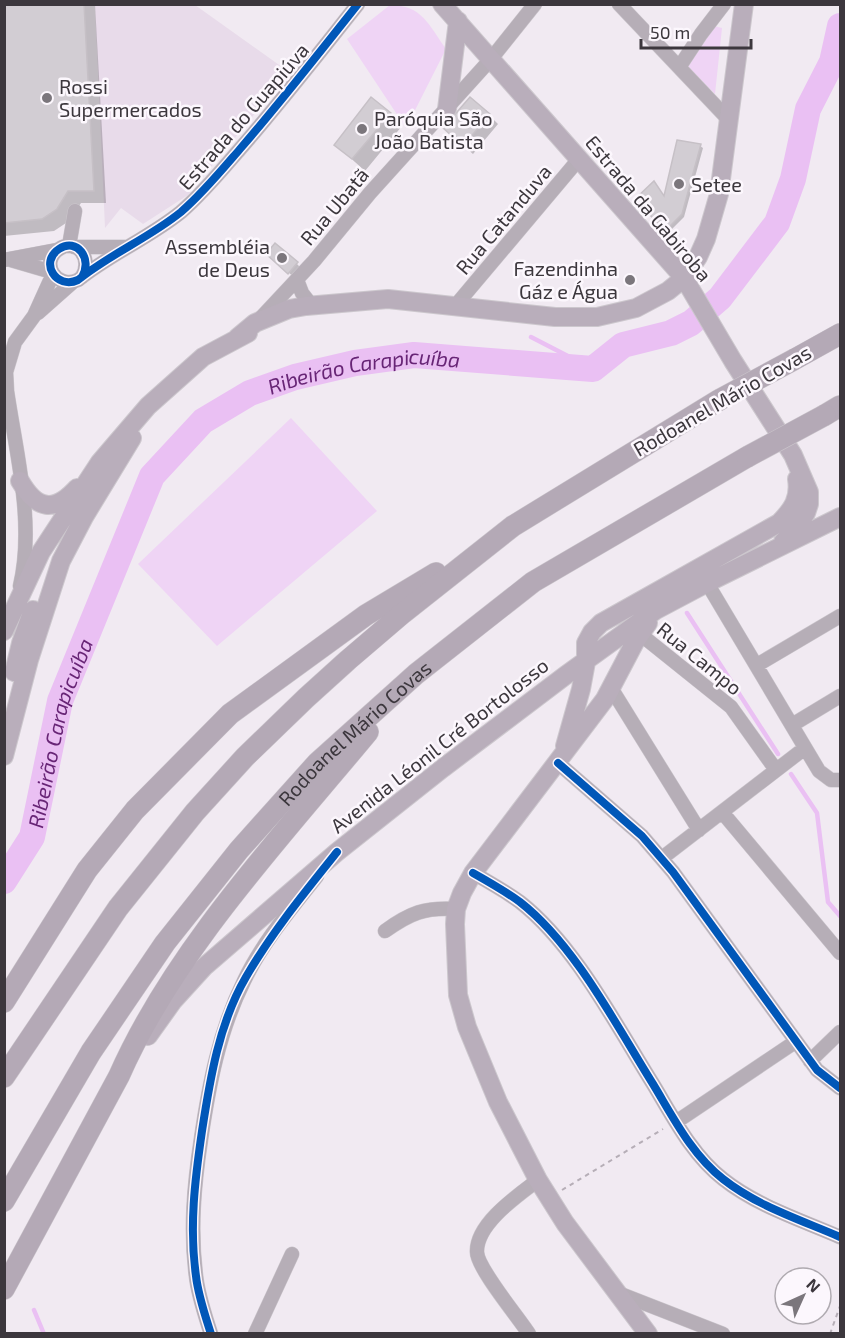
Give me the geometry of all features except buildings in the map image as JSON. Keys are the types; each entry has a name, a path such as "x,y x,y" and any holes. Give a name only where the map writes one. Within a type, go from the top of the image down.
{"highway":[{"name":"Rodoanel Mário Covas","path":"4,1077 118,908 195,812 245,757 355,653 513,526 719,400 840,334"},
{"name":"Rodoanel Mário Covas","path":"4,1202 92,1052 165,943 239,850 317,763 416,674 533,582 747,457 833,410"},
{"path":"4,1002 87,870 135,810 230,714 366,615 513,526"},
{"path":"4,1289 119,1076 135,1041 183,964 236,892 416,674"}],"main road":[{"path":"429,4 450,13 447,109"},
{"path":"237,338 255,323 290,309 309,306 388,299 555,316 597,317 636,308 668,291 684,278 706,239 719,194 744,4"},
{"name":"Estrada da Gabiroba","path":"450,13 684,278 793,454 809,492 809,504 797,527 774,551"},
{"path":"21,482 33,500 40,504 50,506 60,502 69,496 148,406 204,357 237,338 290,317 309,306"},
{"path":"4,756 29,660 61,561 84,517 131,440 188,372"},
{"path":"560,760 581,689 586,662 586,643 592,632 602,623 779,523 790,512 799,490 793,454"},
{"path":"4,631 14,614 41,552 100,462"},
{"name":"Avenida Léonil Cré Bortolosso","path":"119,1076 173,1001 204,967 337,852 443,768 656,610 840,517"},
{"path":"8,735 8,703 21,643 40,592 41,552"},
{"path":"648,1334 565,1223 538,1180 498,1102 467,1027 458,995 455,960 456,909 473,873 560,760 611,688 640,634 656,610"},
{"path":"586,662 595,674 602,676 612,674 621,668"}],"street":[{"name":"Estrada do Guapiúva","path":"34,316 78,280 157,229 202,193 272,112 358,4"},
{"name":"Rua Ubatã","path":"255,323 297,280 370,193 491,60 535,4"},
{"path":"619,4 729,120"},
{"path":"680,66 724,4"},
{"name":"Rua Catanduva","path":"456,305 579,159"},
{"path":"14,614 26,555 26,530 21,482 6,391 6,372 10,346 34,316 52,273 51,260 67,248 75,211"},
{"path":"7,260 67,248 126,247"},
{"path":"7,260 52,273 59,280 78,280 86,272 86,260 80,250 67,248"},
{"path":"297,280 309,306"},
{"path":"21,482 41,552"},
{"path":"707,583 805,748 825,777 840,780"},
{"path":"757,665 840,616"},
{"name":"Rua Campo","path":"640,634 731,707 776,770"},
{"path":"611,688 699,830"},
{"path":"792,725 840,696"},
{"path":"662,858 805,748"},
{"path":"560,760 642,836 662,858 699,906 795,1042 817,1070 840,1088"},
{"path":"722,812 840,952"},
{"path":"211,1334 196,1277 192,1215 208,1092 215,1060 227,1020 245,979 278,927 337,852"},
{"path":"473,873 519,901 543,923 568,953 593,988 694,1150 721,1178 752,1198 840,1237"},
{"path":"385,931 417,912 435,908 456,909"},
{"path":"810,1061 840,1032"},
{"path":"675,1122 795,1042"},
{"path":"530,1334 486,1274 477,1255 479,1239 486,1227 503,1208 538,1180"},
{"path":"255,1334 292,1254"},
{"path":"618,1293 722,1333"}],"path":[{"path":"548,1198 675,1122"},
{"path":"830,1334 840,1306"}],"shaded area":[{"path":"95,5 195,5 289,72 188,195 143,224 121,208 105,228"},
{"path":"390,5 410,8 424,18 446,49 406,128 347,39"},
{"path":"714,26 722,28 715,94 687,66"},
{"path":"291,418 377,511 217,646 138,564"}],"waterway":[{"name":"Ribeirão Carapicuíba","path":"4,881 32,837 60,701 152,476 203,421 250,393 295,377 355,363 414,355 593,369 623,345 671,333 691,323 720,298 777,223 793,179 808,109 832,62 840,26"},
{"path":"531,337 593,369"},
{"path":"687,613 778,754"},
{"path":"791,774 817,813 828,902 840,916"},
{"path":"34,1310 44,1334"}],"cycle path":[{"path":"82,277 86,263 77,248 66,246 53,254 50,267 57,278 70,282 78,280 181,212 212,182 358,4"},
{"path":"558,763 642,836 673,872 817,1070 840,1088"},
{"path":"211,1334 197,1283 193,1221 199,1149 208,1091 222,1032 237,995 256,960 301,897 337,852"},
{"path":"473,873 520,902 559,940 593,987 684,1135 712,1169 736,1189 750,1197 840,1237"}],"place":[{"name":"Rossi Supermercados","path":"47,98"},
{"name":"Paróquia São João Batista","path":"362,129"},
{"name":"Setee","path":"679,184"},
{"name":"Assembléia de Deus","path":"282,258"},
{"name":"Fazendinha Gáz e Água","path":"630,280"}]}
